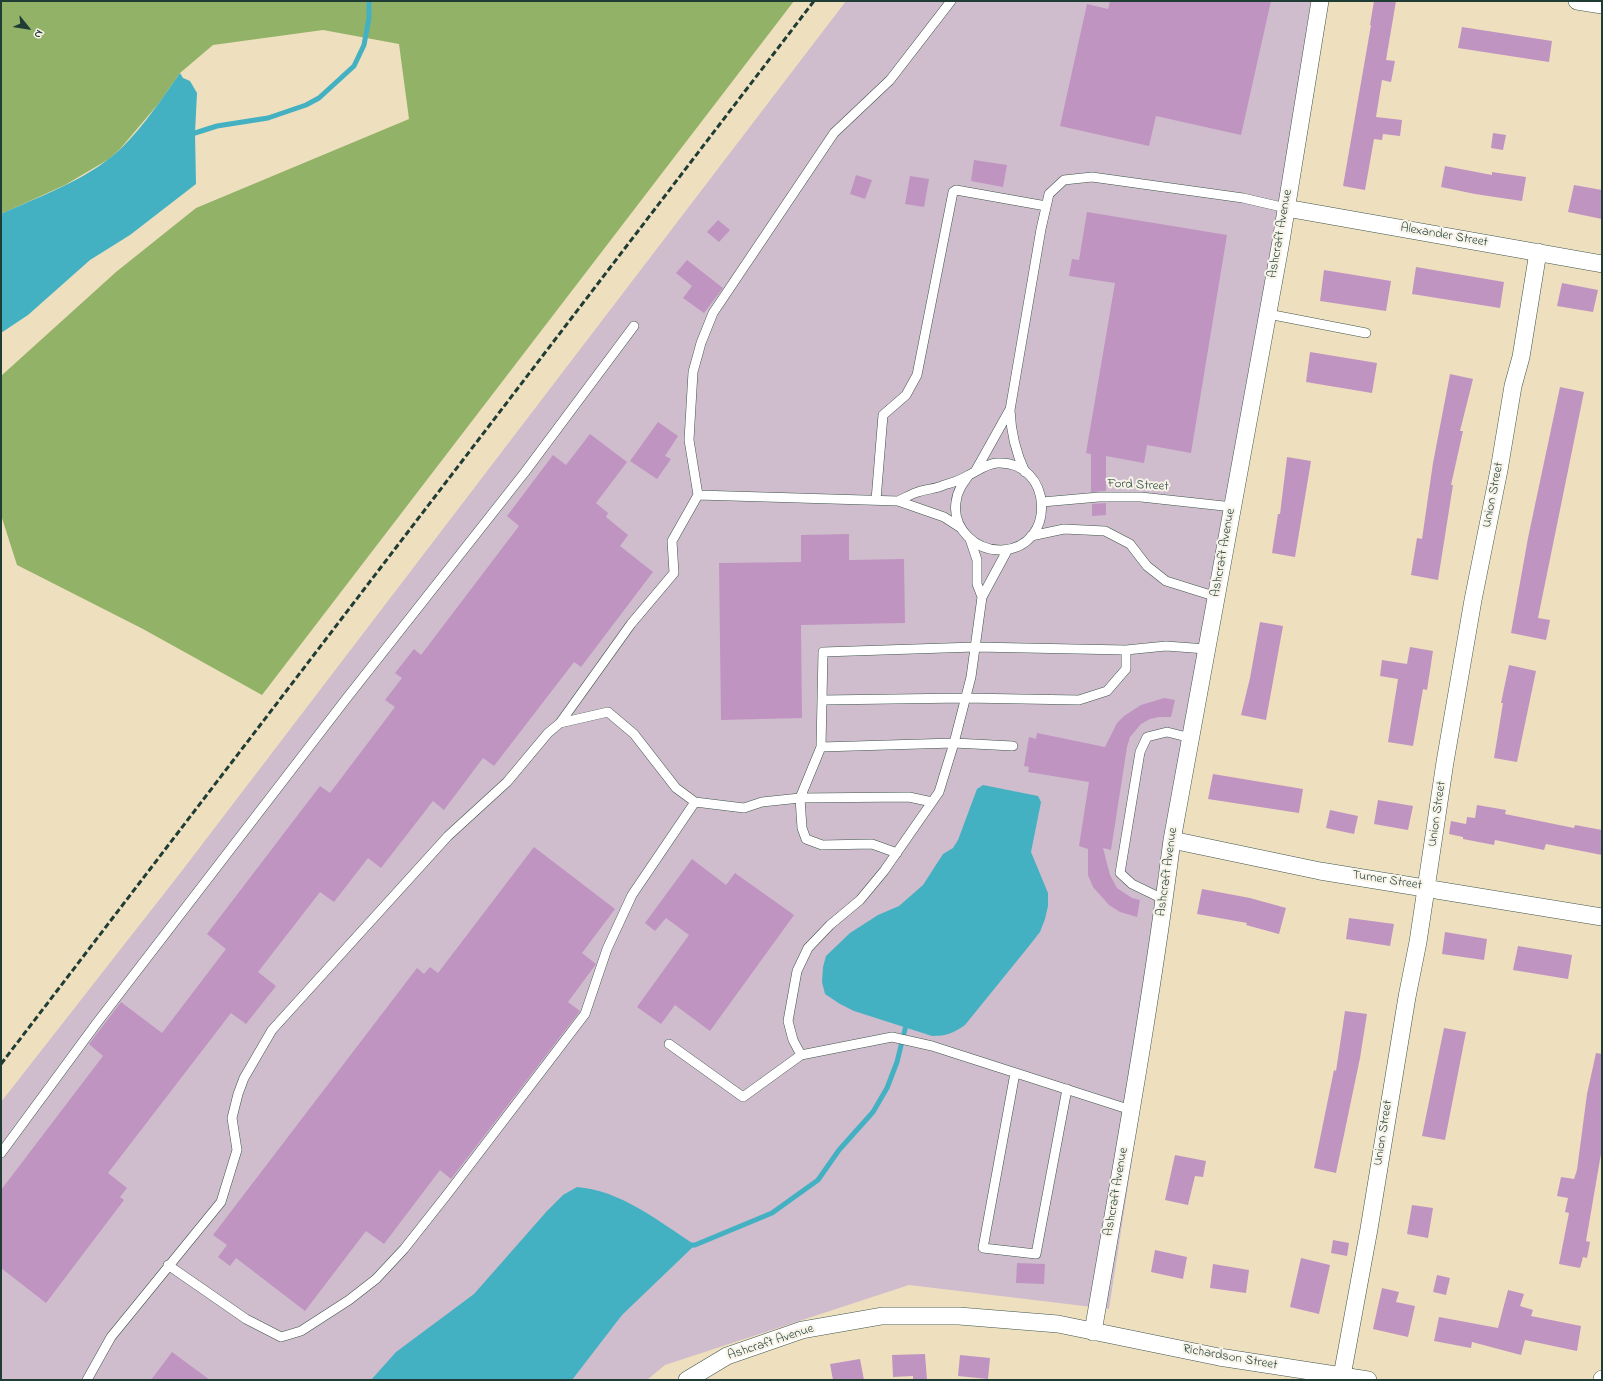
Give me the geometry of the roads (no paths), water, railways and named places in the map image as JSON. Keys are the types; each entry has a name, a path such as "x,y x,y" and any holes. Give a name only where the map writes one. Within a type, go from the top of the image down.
{"street":[{"name":"Ashcraft Avenue","path":"687,1380 727,1356 802,1330 882,1316 959,1316 1058,1324 1093,1332 1165,900 1172,840 1268,314 1320,1"},
{"name":"Alexander Street","path":"1286,208 1602,264"},
{"name":"Union Street","path":"1342,1376 1369,1229 1407,996 1427,888 1446,755 1473,600 1499,470 1513,386 1521,357 1538,252"},
{"name":"Turner Street","path":"1172,840 1320,871 1602,917"},
{"name":"Richardson Street","path":"1093,1332 1219,1357 1368,1380"}],"lane":[{"path":"87,1380 111,1337 168,1265 221,1202 237,1150 232,1118 238,1094 244,1078 272,1030 448,836 507,782 548,733 560,723 631,624 674,573 672,541 698,495 689,440 693,372 701,342 713,313 834,133 890,80 951,1"},
{"path":"1025,472 1016,453 1011,434 1010,410 1049,194 1064,180 1092,177 1243,198 1286,208"},
{"path":"876,500 883,414 906,395 917,375 953,192 956,190 1046,206"},
{"path":"1268,314 1366,333"},
{"path":"1,1153 101,1018 346,698 525,472 634,326"},
{"path":"898,501 916,492 943,486 973,473 982,467 997,463 1012,465 1025,472 1036,482 1042,496 1042,511 1039,525 1031,536 1021,545 1008,549 994,550 981,546 970,539 961,528 956,516 956,502 960,487 973,473 1010,410"},
{"path":"698,495 898,501 944,517 961,528"},
{"name":"Ford Street","path":"1042,502 1099,497 1141,497 1233,507"},
{"path":"1031,536 1064,529 1105,531 1130,544 1147,566 1166,581 1217,596"},
{"path":"970,539 977,560 977,584 982,597"},
{"path":"801,1055 793,1040 788,1020 797,971 808,948 830,925 860,900 897,853 939,792 954,743 971,677 982,597 1008,549"},
{"path":"897,853 872,844 822,845 806,839 802,828 800,798 821,747 823,652 975,647 1126,650 1166,646 1206,649"},
{"path":"823,700 966,698 1079,700 1107,692 1126,669 1126,650"},
{"path":"560,723 608,712 634,734 676,788 695,802 744,808 762,802 800,798 909,797 932,802"},
{"path":"1165,900 1132,884 1120,873 1140,752 1147,737 1167,732 1191,738"},
{"path":"821,747 954,743 1013,746"},
{"path":"168,1265 246,1319 281,1337 301,1331 349,1300 376,1279 404,1249 449,1192 585,1014 607,949 632,895 695,802"},
{"path":"669,1044 743,1097 801,1055 892,1037 932,1046 1131,1110"},
{"path":"1015,1073 983,1248 1036,1254 1067,1089"}],"water":[{"path":"180,73 183,78 190,81 197,93 195,133 196,184 130,235 90,260 28,315 1,333 1,214 85,175 110,158 120,150 139,129"},
{"path":"983,785 1038,796 1041,802 1031,852 1048,893 1048,906 1040,932 965,1025 950,1034 932,1036 854,1011 825,994 822,982 823,967 826,956 850,933 878,915 899,906 923,885 943,854 953,848 958,840 977,789"},
{"path":"577,1187 593,1189 609,1194 639,1208 695,1245 622,1315 572,1380 371,1380 396,1352 474,1294 547,1211 563,1195"}],"waterway":[{"path":"189,131 195,133 217,126 268,118 306,105 319,98 354,66 364,45 369,18 369,1"},
{"path":"688,1245 695,1245 772,1213 818,1180 839,1150 873,1112 887,1088 897,1062 907,1021"}],"railway":[{"path":"1,1064 814,1"}]}
